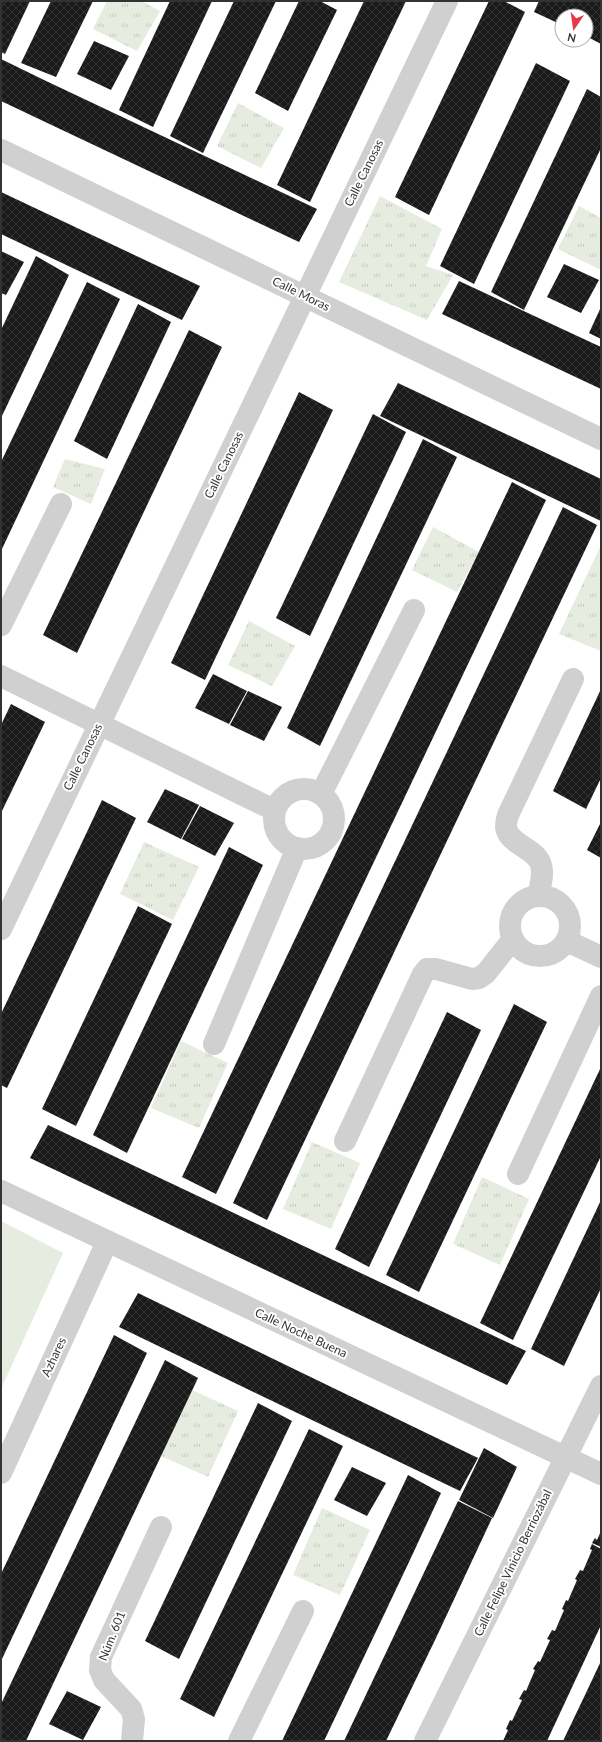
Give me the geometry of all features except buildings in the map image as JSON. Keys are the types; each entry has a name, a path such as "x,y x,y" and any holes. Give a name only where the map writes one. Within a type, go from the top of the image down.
{"street":[{"name":"Calle Canosas","path":"1,929 447,1"},
{"name":"Calle Moras","path":"1,150 601,439"},
{"path":"1,626 61,504"},
{"path":"321,794 414,610"},
{"path":"1,676 274,810"},
{"path":"538,896 542,874 541,864 536,857 512,838 506,828 508,815 573,679"},
{"path":"308,789 321,794 330,804 334,817 331,831 323,842 311,848 296,848 285,843 277,834 273,822 274,810 281,798 293,790 308,789"},
{"path":"214,1044 296,848"},
{"path":"538,896 554,899 566,910 571,926 567,941 555,953 539,957 523,952 513,939 510,928 512,916 518,906 527,899 538,896"},
{"path":"345,1141 423,974 427,970 436,969 472,979 479,978 486,973 513,939"},
{"path":"567,941 601,957"},
{"path":"518,1174 601,996"},
{"name":"Calle Noche Buena","path":"1,1191 601,1474"},
{"name":"Azhares","path":"1,1473 107,1242"},
{"name":"Calle Felipe Vinicio Berriozábal","path":"425,1741 601,1386"},
{"name":"Núm. 601","path":"132,1741 134,1719 130,1709 104,1680 100,1670 101,1657 161,1527"},
{"path":"240,1741 303,1611"}],"green space":[{"path":"107,1 141,1 160,11 137,51 93,29"},
{"path":"238,103 284,128 261,168 217,146"},
{"path":"380,196 442,229 426,266 453,275 427,320 339,282"},
{"path":"579,206 601,218 601,270 558,249"},
{"path":"65,459 105,469 91,504 53,487"},
{"path":"433,527 479,552 457,592 412,570"},
{"path":"601,545 601,651 559,634"},
{"path":"249,621 295,646 272,686 228,665"},
{"path":"144,842 199,867 173,920 120,894"},
{"path":"181,1041 228,1063 199,1128 151,1108"},
{"path":"312,1142 360,1163 331,1229 283,1209"},
{"path":"482,1177 529,1199 500,1265 453,1244"},
{"path":"1,1221 63,1253 1,1389"},
{"path":"190,1389 238,1411 208,1477 161,1456"},
{"path":"322,1508 370,1530 340,1595 293,1575"}]}
